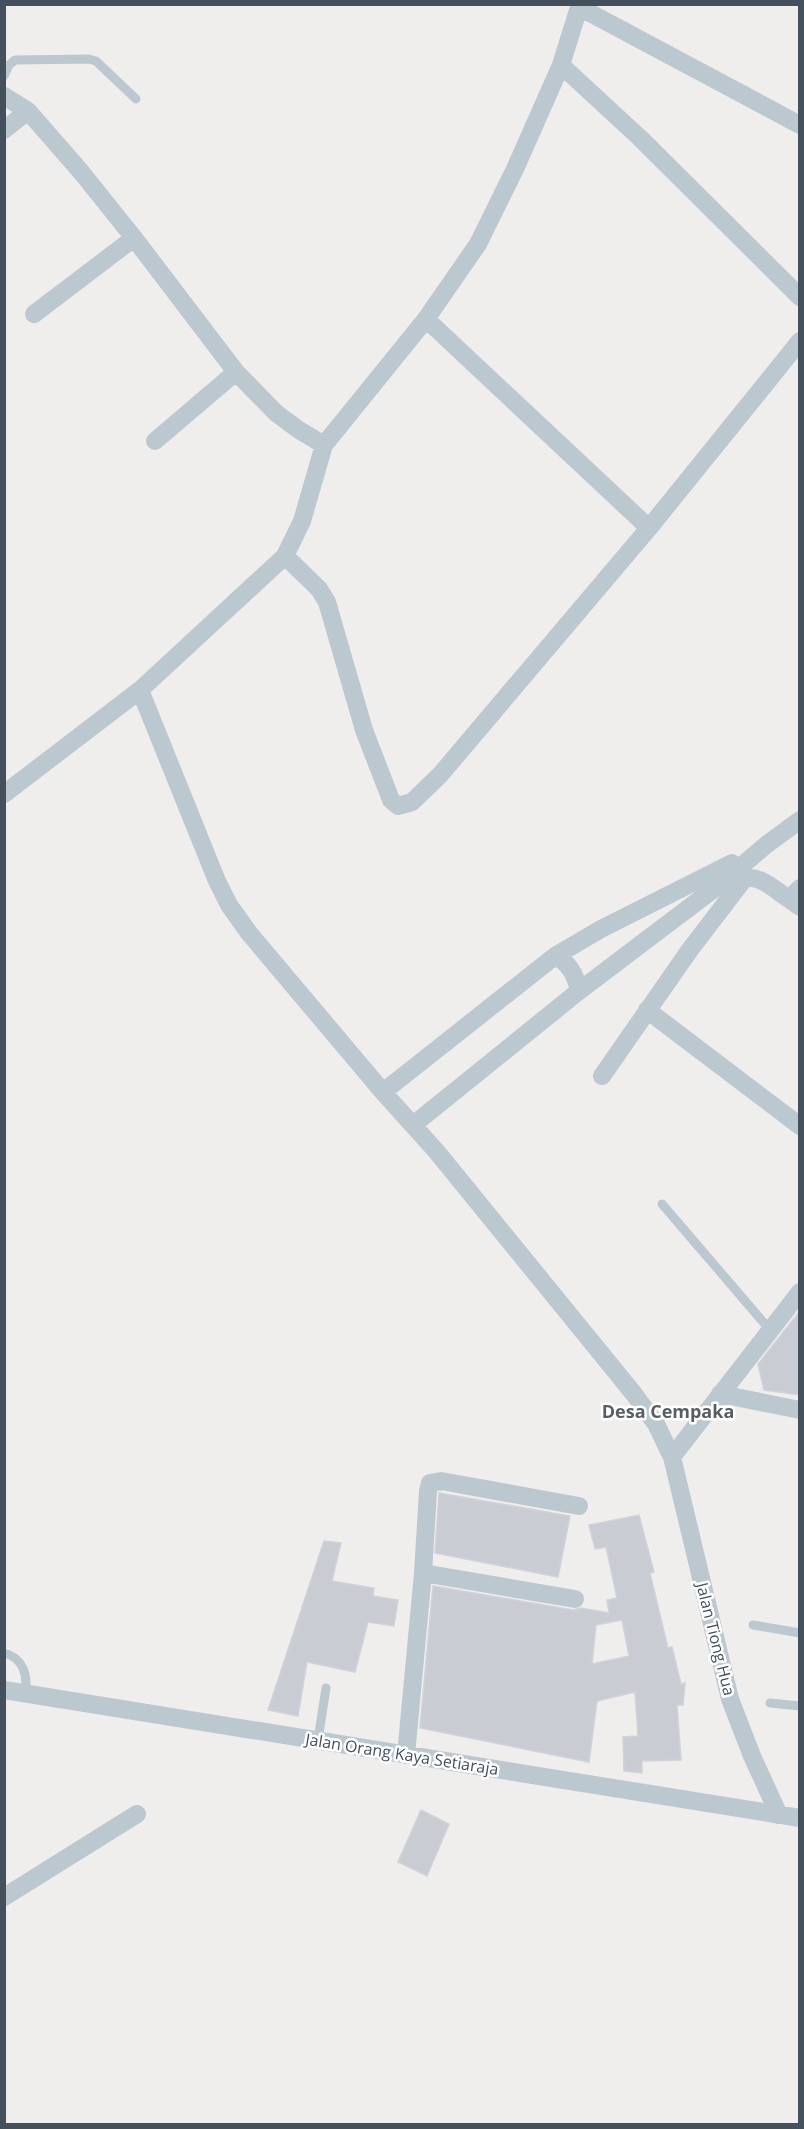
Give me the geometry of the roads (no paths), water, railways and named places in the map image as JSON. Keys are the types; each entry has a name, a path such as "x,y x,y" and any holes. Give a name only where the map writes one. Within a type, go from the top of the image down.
{"street":[{"path":"4,794 140,690 285,556 302,521 324,445 426,319 478,244 515,170 561,65 579,6 800,124"},
{"path":"561,65 640,138 800,297"},
{"path":"4,96 28,111 82,173 236,372 276,413 324,445"},
{"path":"4,130 28,111"},
{"path":"34,314 134,238"},
{"path":"426,319 649,528"},
{"path":"285,556 319,589 327,602 376,765 391,800 398,806 411,802 431,785 649,528 800,341"},
{"path":"155,441 236,372"},
{"name":"Jalan Tiong Hua","path":"140,690 206,855 229,905 249,933 466,1187 646,1409 672,1457 730,1698 752,1756 779,1815"},
{"path":"413,1125 579,991 719,885 800,820"},
{"path":"383,1092 555,956 601,929 766,845"},
{"path":"602,1076 689,951 744,879 760,880 796,898"},
{"path":"555,956 570,968 579,991"},
{"path":"647,1011 800,1126"},
{"path":"672,1457 800,1292"},
{"path":"720,1394 800,1410"},
{"path":"406,1755 430,1484 434,1481 579,1506"},
{"path":"423,1573 575,1599"},
{"name":"Jalan Orang Kaya Setiaraja","path":"4,1690 800,1818"},
{"path":"4,1897 137,1814"}],"lane":[{"path":"4,76 9,65 15,60 89,58 103,66 136,99"},
{"path":"662,1204 770,1330"},
{"path":"753,1625 800,1633"},
{"path":"4,1653 19,1661 23,1668 25,1693"},
{"path":"318,1740 326,1688"},
{"path":"770,1703 800,1706"}],"district":[{"name":"Desa Cempaka","path":"668,1411"}]}
